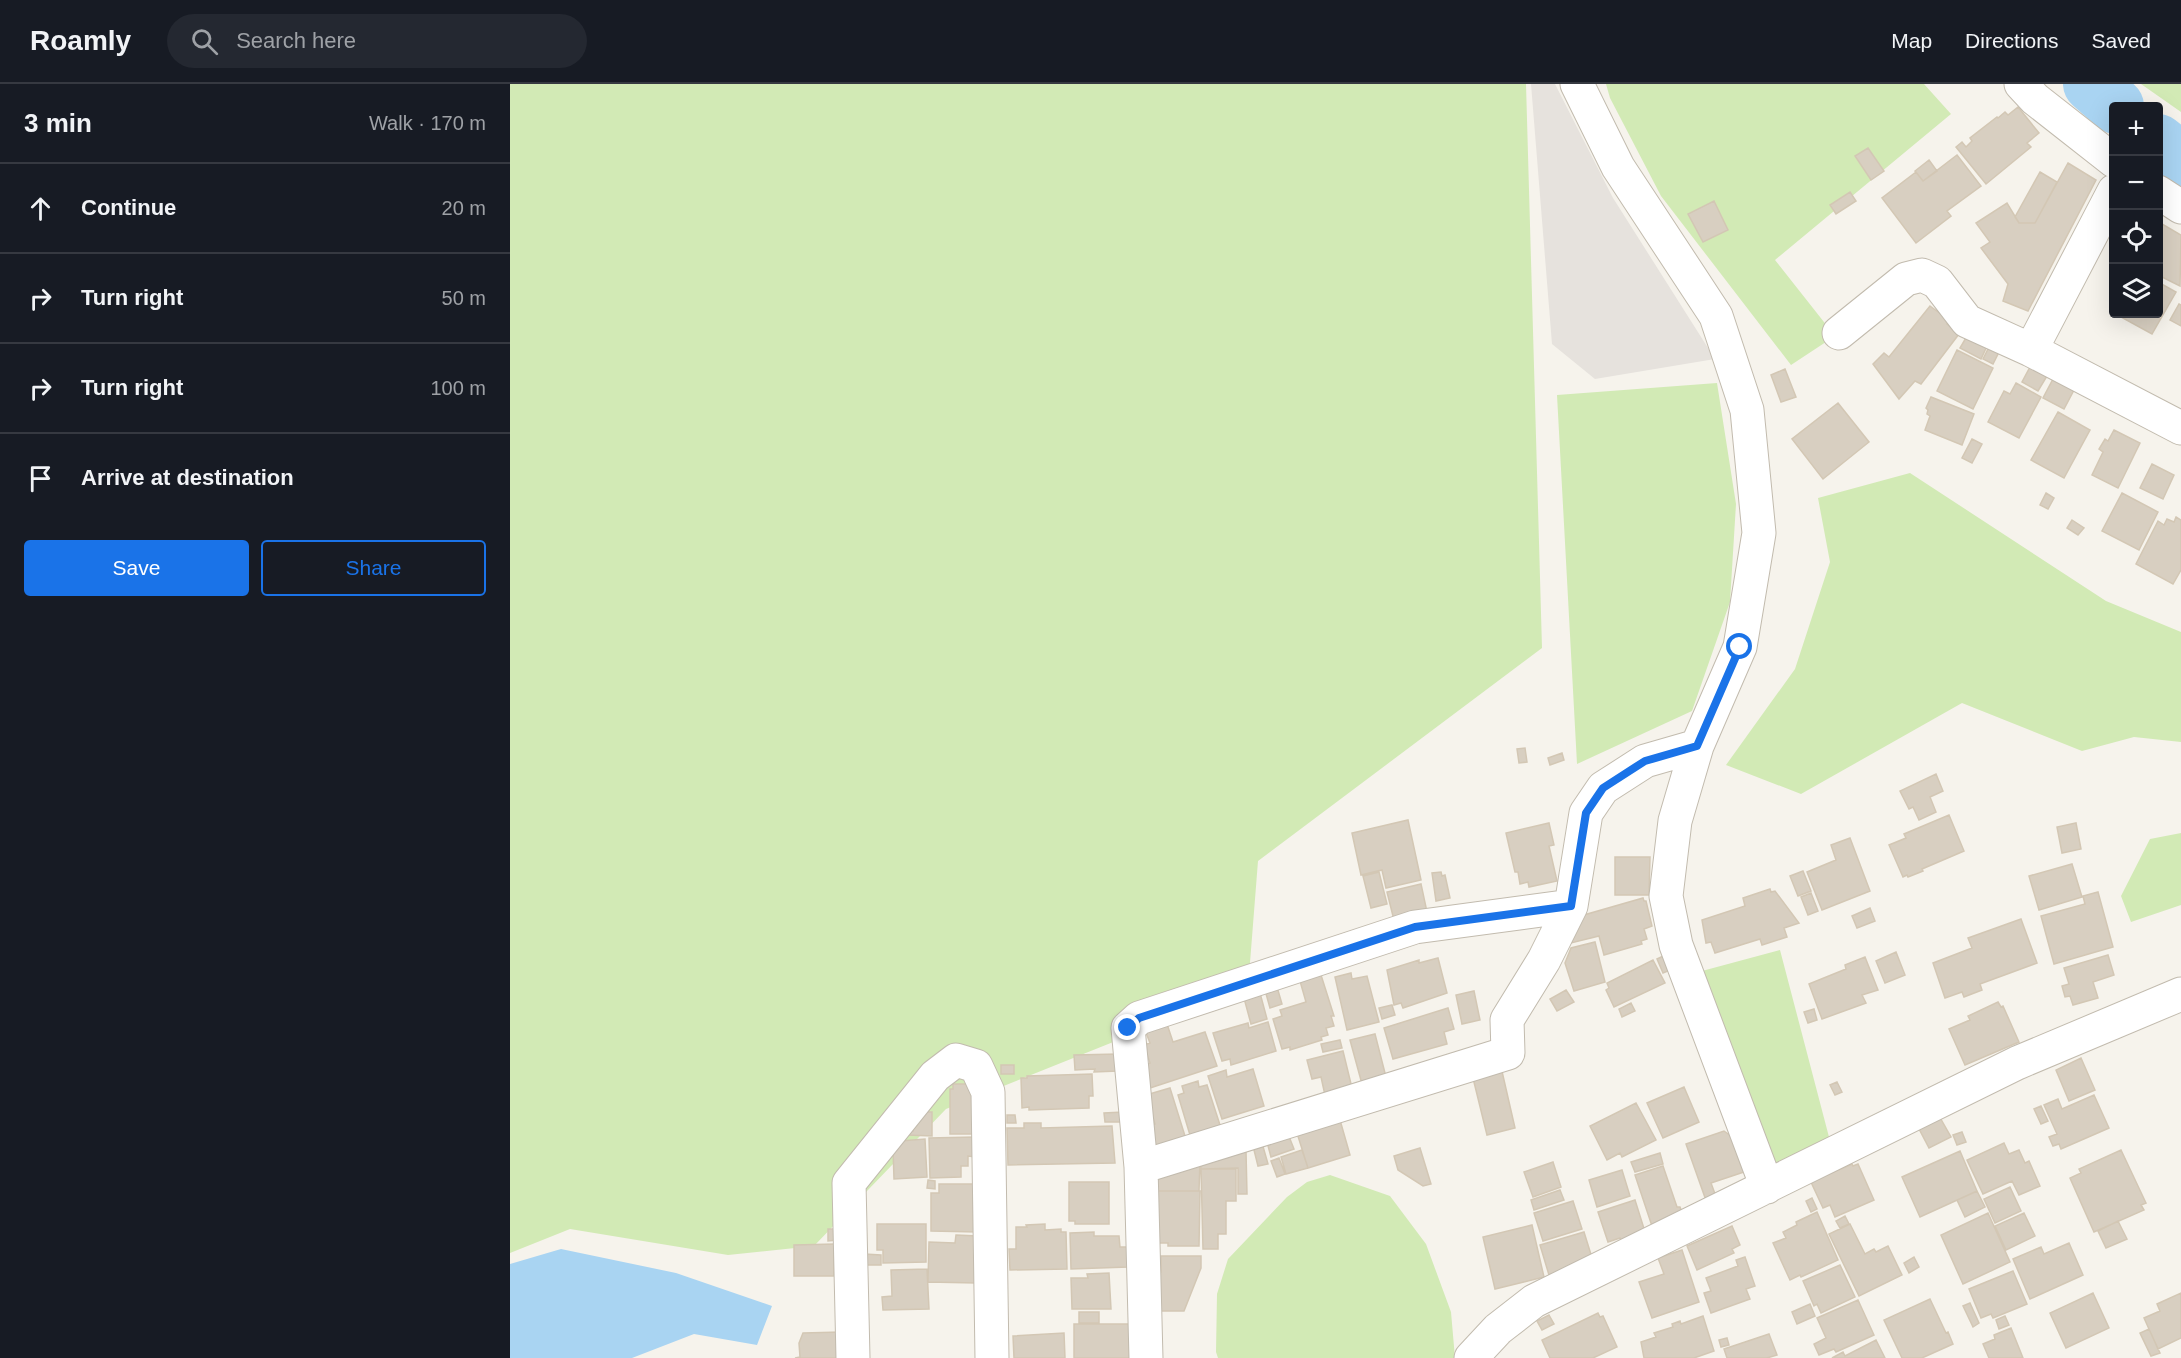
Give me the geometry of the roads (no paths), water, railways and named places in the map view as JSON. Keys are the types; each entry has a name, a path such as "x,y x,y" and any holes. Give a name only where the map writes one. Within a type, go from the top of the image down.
{"street":[{"path":"1577,84 1618,167 1716,316 1747,410 1759,533 1740,647 1697,746 1675,821 1666,896 1676,945 1767,1187"},
{"path":"2021,84 2035,99 2109,157"},
{"path":"2163,195 2181,207"},
{"path":"2031,350 2109,201"},
{"path":"1839,333 1906,279 1922,275 1937,282 1967,321 2031,350 2181,428"},
{"path":"1141,1167 1508,1053 1507,1020 1544,960 1571,906 1586,813 1603,788 1645,761 1697,746"},
{"path":"1146,1358 1141,1167 1128,1028 1139,1018 1415,927 1571,906"},
{"path":"1471,1358 1498,1329 1534,1301 2017,1063 2181,994"},
{"path":"853,1358 849,1183 934,1076 956,1060 976,1066 988,1092 992,1358"}],"water":[{"path":"561,1249 676,1273 772,1306 757,1345 694,1334 632,1358 510,1358 510,1264"}],"waterway":[{"path":"2091,84 2111,102"},
{"path":"2163,146 2181,160"}]}
